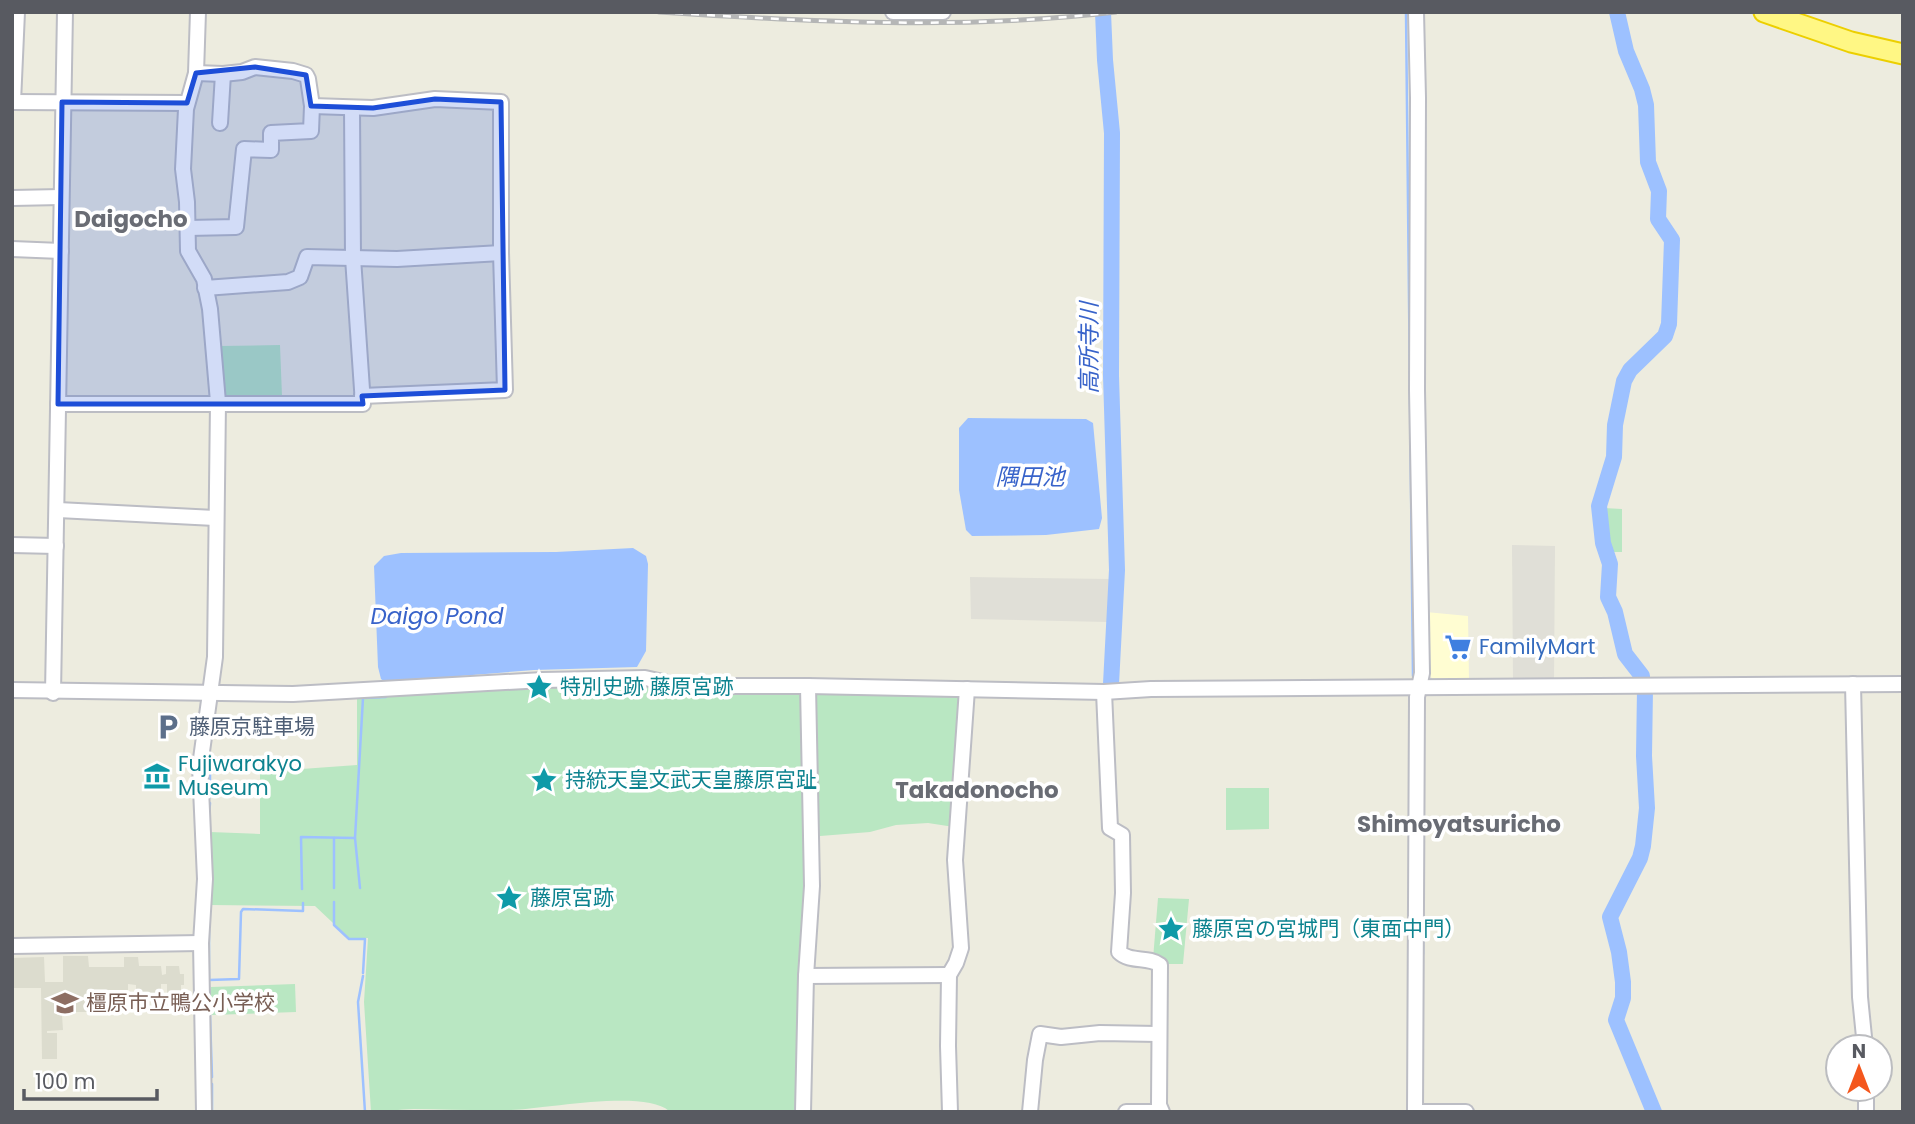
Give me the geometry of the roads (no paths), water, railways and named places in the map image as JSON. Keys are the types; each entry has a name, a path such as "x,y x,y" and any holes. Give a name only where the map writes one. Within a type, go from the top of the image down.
{"highway":[{"path":"1764,12 1851,42 1903,54"}],"street":[{"path":"18,12 13,102 187,103"},
{"path":"53,692 65,12"},
{"path":"198,12 196,73 187,103 183,169 188,251 204,279 210,309 218,402 215,657 200,766 205,879 201,943 204,1112"},
{"path":"893,12 943,12"},
{"path":"1416,12 1417,390 1422,673 1417,697 1415,1112 1466,1112"},
{"path":"188,228 236,227 244,149 271,150 271,133 311,131 312,106 306,75 255,67 242,72 223,74 196,73"},
{"path":"220,123 223,74"},
{"path":"312,106 396,106 435,99 501,103 505,390 362,396"},
{"path":"58,404 363,404 353,258 352,108"},
{"path":"12,198 61,197"},
{"path":"12,249 61,251"},
{"path":"205,288 288,282 300,277 307,257 397,259 501,253"},
{"path":"58,510 215,518"},
{"path":"12,545 56,546"},
{"path":"12,690 293,694 543,680 645,678 681,686 1104,692 1152,689 1903,684"},
{"path":"1853,684 1860,997 1864,1033"},
{"path":"803,1112 806,976 812,886 808,686"},
{"path":"950,1112 949,975 961,948 955,860 967,689"},
{"path":"1104,692 1110,828 1122,835 1123,893 1119,952 1124,957 1155,961 1160,965 1158,1034 1162,1112"},
{"path":"12,946 201,943"},
{"path":"806,976 949,975"},
{"path":"1030,1112 1040,1034 1061,1037 1100,1033 1158,1034"},
{"path":"1126,1112 1157,1112"}],"water":[{"name":"隅田池","path":"968,418 1086,419 1093,423 1102,518 1099,529 1046,535 972,536 966,530 959,490 959,428"},
{"name":"Daigo Pond","path":"633,548 646,556 648,564 646,651 637,667 534,670 385,682 381,679 378,667 374,566 384,556 401,553 556,552"}],"waterway":[{"name":"高所寺川","path":"1103,12 1112,133 1111,376 1117,570 1111,684"},
{"path":"1406,12 1413,676"},
{"path":"1617,12 1626,51 1646,105 1648,162 1659,191 1658,219 1672,240 1669,324 1665,336 1630,370 1624,381 1615,425 1614,457 1599,506 1603,543 1610,564 1608,597 1615,612 1625,654 1642,676"},
{"path":"1645,689 1644,756 1647,808 1643,846 1640,858 1610,917 1623,982 1623,998 1616,1020 1654,1112"},
{"path":"302,889 301,837 355,838 363,698 386,697"},
{"path":"210,766 210,797"},
{"path":"209,817 210,803"},
{"path":"334,838 334,888"},
{"path":"355,838 360,888"},
{"path":"334,902 334,925 349,939 365,939 363,973"},
{"path":"209,980 239,979 243,909 303,911 303,903"},
{"path":"1423,923 1423,954"},
{"path":"209,930 209,979"},
{"path":"363,976 358,1002 365,1112"},
{"path":"209,987 212,1077"},
{"path":"212,1084 212,1112"}],"railway":[{"path":"659,12 773,19 945,23 1059,18 1116,12"}],"place":[{"name":"FamilyMart","path":"1458,647"},
{"name":"特別史跡 藤原宮跡","path":"539,687"},
{"name":"藤原京駐車場","path":"168,727"},
{"name":"Fujiwarakyo Museum","path":"157,776"},
{"name":"持統天皇文武天皇藤原宮趾","path":"544,780"},
{"name":"藤原宮跡","path":"509,898"},
{"name":"藤原宮の宮城門（東面中門）","path":"1171,929"},
{"name":"橿原市立鴨公小学校","path":"65,1003"}],"district":[{"name":"Daigocho","path":"131,219"},
{"name":"Takadonocho","path":"977,790"},
{"name":"Shimoyatsuricho","path":"1459,824"}]}
